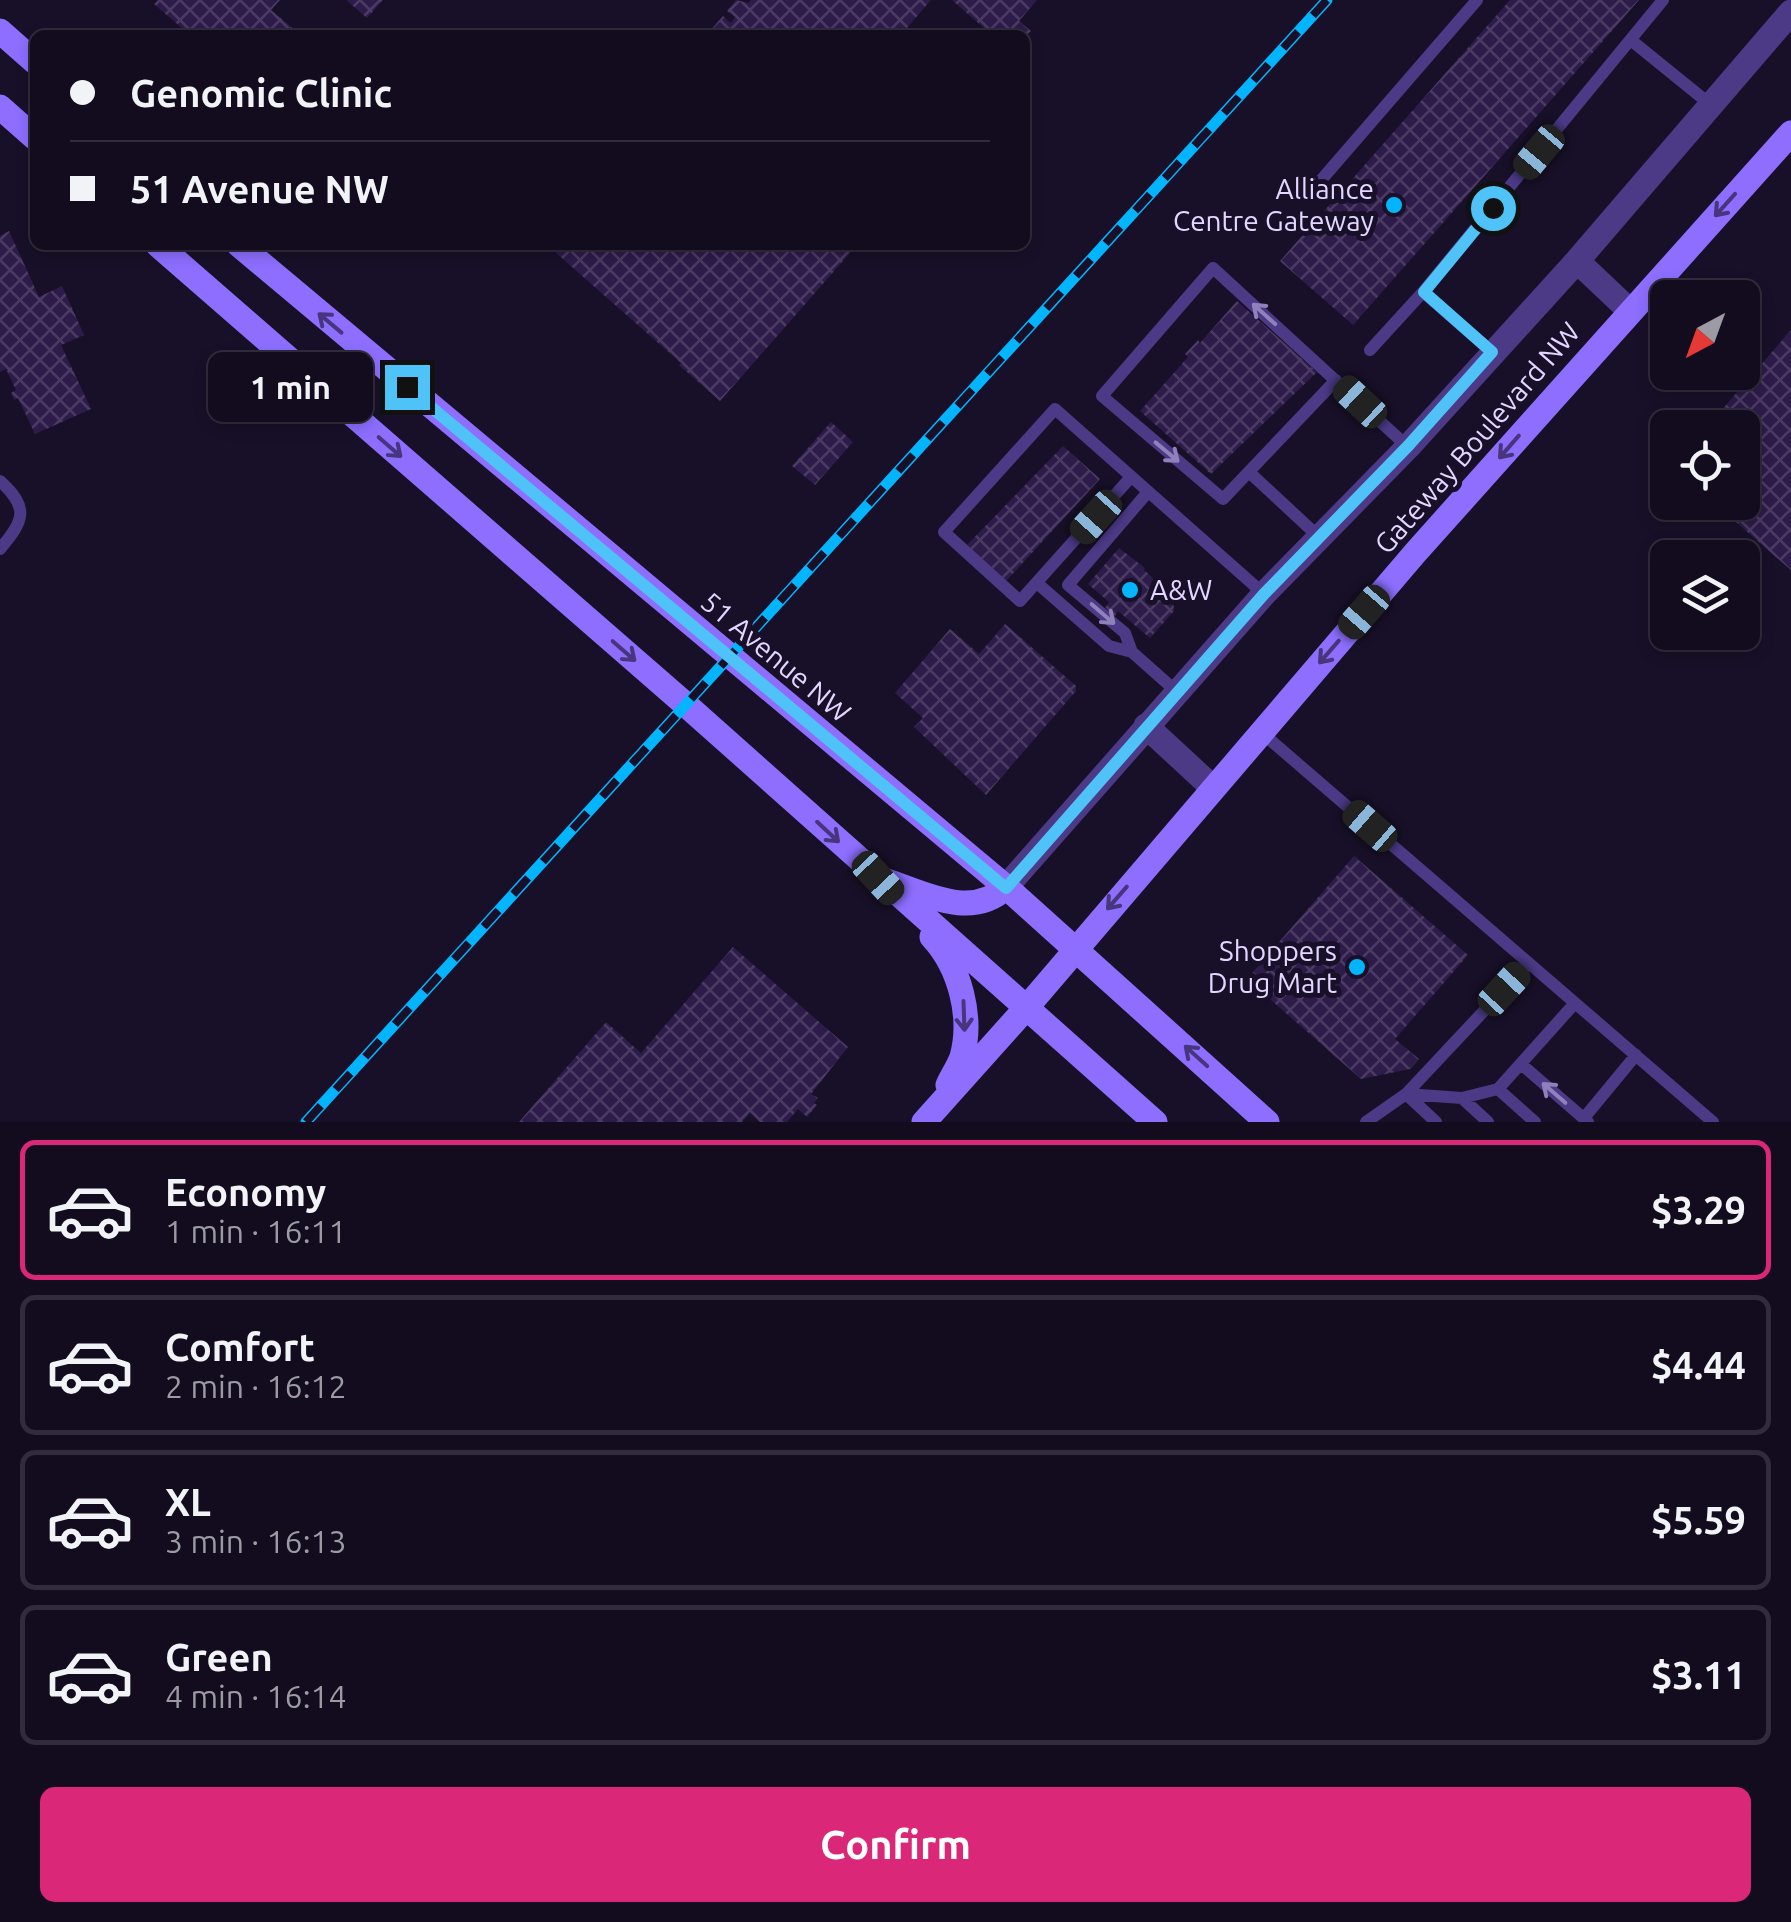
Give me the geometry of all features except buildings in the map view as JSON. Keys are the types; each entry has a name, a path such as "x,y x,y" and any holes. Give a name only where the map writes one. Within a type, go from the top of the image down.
{"main road":[{"path":"0,31 30,58"},
{"path":"0,108 30,134"},
{"name":"Gateway Boulevard NW","path":"932,1113 1027,1007 1260,731 1630,310 1790,136"},
{"path":"164,250 712,727 1155,1122"},
{"name":"51 Avenue NW","path":"245,250 1006,888 1268,1122"},
{"path":"878,878 969,904 989,901 1006,888"},
{"path":"878,878 940,945 962,994 962,1057 932,1113"}],"street":[{"name":"Gateway Boulevard NW","path":"1006,888 1264,594 1408,446 1577,261 1791,12"},
{"path":"1577,261 1630,310"},
{"path":"1146,726 1212,787"}],"lane":[{"path":"1316,186 1477,0"},
{"path":"1370,350 1424,292 1663,0"},
{"path":"1632,41 1711,105"},
{"path":"1336,380 1223,499 1102,396 1213,268 1336,380 1408,446"},
{"path":"1424,292 1492,352"},
{"path":"1131,477 1020,601 944,532 1055,409 1264,594"},
{"path":"1250,472 1319,537"},
{"path":"0,482 22,511 15,531 0,548"},
{"path":"1132,652 1125,633 1068,585 1148,492"},
{"path":"1036,583 1109,646 1132,652 1177,692"},
{"path":"1260,731 1713,1122"},
{"path":"1366,1122 1406,1094 1529,963"},
{"path":"1406,1094 1462,1098 1498,1089 1575,1003"},
{"path":"1521,1064 1586,1120 1636,1055"},
{"path":"1498,1089 1535,1122"},
{"path":"1406,1094 1436,1122"},
{"path":"1462,1098 1488,1122"}],"railway":[{"path":"306,1122 1327,0"}],"place":[{"name":"Alliance Centre Gateway","path":"1394,205"},
{"name":"A&W","path":"1130,590"},
{"name":"Shoppers Drug Mart","path":"1357,967"}],"route":[{"path":"407,387 1006,888 1264,594 1408,446 1492,352 1424,292 1493,208"}]}
